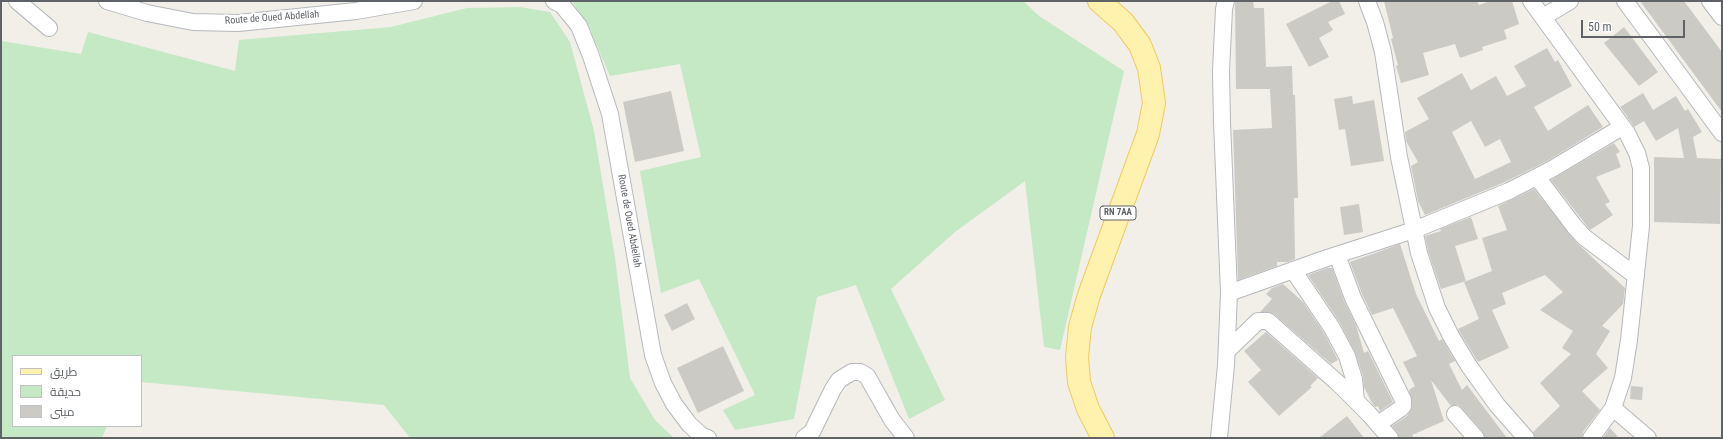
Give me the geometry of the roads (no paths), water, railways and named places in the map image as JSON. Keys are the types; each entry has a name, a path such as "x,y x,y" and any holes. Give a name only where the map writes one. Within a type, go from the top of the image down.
{"main road":[{"name":"RN 7AA","path":"1099,1 1123,22 1140,45 1150,68 1154,103 1148,134 1094,281 1080,327 1077,357 1080,382 1088,409 1103,438"}],"street":[{"path":"16,1 49,28"},
{"name":"Route de Oued Abdellah","path":"107,1 147,13 193,22 238,23 356,11 414,1"},
{"name":"Route de Oued Abdellah","path":"554,1 562,5 579,26 591,56 610,114 653,355 663,383 674,404 689,424 702,436 708,438"},
{"path":"1219,438 1227,351 1229,293 1221,108 1221,71 1224,9 1226,1"},
{"path":"1367,1 1375,22 1383,52 1400,157 1419,253 1437,308 1451,336 1497,405 1526,438"},
{"path":"1532,1 1634,144 1641,168 1641,226 1623,378 1613,408 1591,438"},
{"path":"1543,17 1570,1"},
{"path":"1625,1 1722,133"},
{"path":"1710,1 1722,17"},
{"path":"1229,293 1414,230 1509,191 1537,177 1622,127"},
{"path":"1537,177 1574,226 1588,240 1636,276"},
{"path":"1337,255 1353,298 1403,400 1403,406 1400,409 1378,424"},
{"path":"1293,270 1332,328 1347,356 1354,379 1356,401"},
{"path":"1227,351 1258,321 1268,321 1356,401 1390,438"},
{"path":"808,436 839,380 852,372 860,372 867,376 892,420 906,438"},
{"path":"1613,408 1648,438"},
{"path":"1455,414 1476,438"}]}
